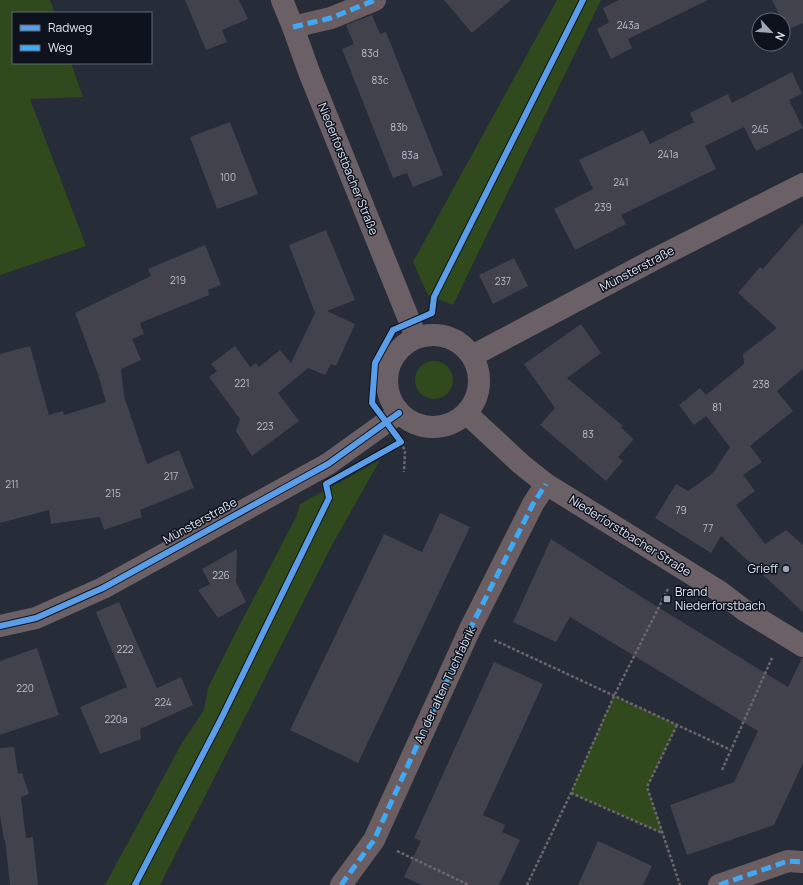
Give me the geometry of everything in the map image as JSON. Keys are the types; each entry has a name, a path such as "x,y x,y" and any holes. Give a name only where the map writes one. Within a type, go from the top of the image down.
{"street":[{"name":"Niederforstbacher Straße","path":"282,0 309,72 413,330"},
{"path":"293,27 331,18 375,0"},
{"name":"Münsterstraße","path":"472,356 653,260 803,184"},
{"path":"413,330 448,337 461,344 472,356 478,371 479,386 475,401 466,413 450,424 432,427 392,417 387,383 390,368 400,349 413,330"},
{"name":"Niederforstbacher Straße","path":"466,413 521,464 546,484 719,591 744,610 794,641"},
{"name":"Münsterstraße","path":"0,626 36,618 102,588 328,464 392,417"},
{"name":"An der alten Tuchfabrik","path":"341,885 374,840 470,629 533,504 546,484"},
{"path":"719,885 788,861 803,861 803,876"}],"path":[{"path":"392,417 372,403 375,364 393,330 413,330"},
{"path":"401,442 405,451 404,472"},
{"path":"527,885 571,793 614,696 657,609"},
{"path":"722,770 775,652 794,641"},
{"path":"503,644 731,750"},
{"path":"677,725 647,788 680,885"},
{"path":"571,793 663,833"},
{"path":"374,840 469,885"}],"green space":[{"path":"0,0 50,0 55,12 12,12 12,64 71,64 83,97 30,99 86,246 0,275"},
{"path":"557,0 601,0 453,305 428,295 413,262"},
{"path":"434,361 447,367 453,380 447,393 434,399 421,393 415,380 421,367"},
{"path":"380,460 332,545 160,885 105,885 182,743 204,710 208,688 297,515 300,504"},
{"path":"614,696 677,725 647,787 663,833 571,793"}],"building":[{"path":"185,0 239,0 248,19 222,30 227,42 206,50"},
{"path":"444,0 511,0 472,33"},
{"path":"619,0 708,0 628,39 632,48 611,59 597,29 609,22 603,8"},
{"path":"772,0 803,0 803,23 791,28 791,12 778,12"},
{"path":"372,15 380,34 386,32 443,175 413,187 407,173 393,178 342,49 354,44 346,25"},
{"path":"792,72 802,94 789,100 803,128 756,151 744,127 705,146 716,169 621,215 626,224 575,250 554,209 593,189 579,160 643,130 650,144 694,122 690,113 728,94 732,103"},
{"path":"230,122 258,194 217,209 190,137"},
{"path":"803,223 803,369 777,391 793,411 750,446 762,462 743,475 755,491 736,505 765,544 786,530 803,545 803,612 721,536 711,553 655,518 676,484 688,491 713,473 730,447 706,416 694,425 679,405 700,388 706,395 744,364 743,354 777,328 738,293 760,267 763,269"},
{"path":"326,230 355,300 327,311 355,324 336,366 331,364 325,375 308,368 278,393 299,421 252,456 236,431 240,419 209,377 217,371 211,364 235,346 250,367 256,363 259,367 280,350 291,363 315,313 289,245"},
{"path":"205,245 221,285 208,290 209,295 140,323 144,334 132,339 141,360 121,369 124,396 147,464 179,450 194,488 140,510 142,517 104,530 100,517 51,524 49,510 0,523 0,354 30,346 49,415 63,411 64,415 106,402 98,374 75,313 151,276 148,269"},
{"path":"514,258 528,286 493,304 479,275"},
{"path":"581,324 601,353 567,378 623,426 621,428 634,439 618,457 623,461 606,481 540,425 555,408 524,364"},
{"path":"440,513 470,527 358,763 290,730 384,534 422,552"},
{"path":"551,539 640,596 788,687 803,658 803,763 774,825 687,855 670,805 734,782 758,731 570,617 556,642 513,622"},
{"path":"237,549 236,582 246,602 218,618 198,590 210,584 202,569"},
{"path":"119,602 157,688 181,677 193,705 140,729 141,739 100,754 80,707 127,687 96,612"},
{"path":"37,648 59,715 0,735 0,661"},
{"path":"494,662 543,684 483,815 505,825 502,832 520,840 499,885 422,885 404,877 421,841 414,838"},
{"path":"14,747 18,774 22,773 29,794 21,797 26,838 33,837 38,885 10,885 5,840 0,815 0,748"},
{"path":"598,841 652,866 643,885 578,885"}],"marked path":[{"path":"293,27 331,18 375,0"},
{"path":"341,885 374,840 470,629 533,504 546,484"},
{"path":"719,885 788,861 802,862"}],"cycle path":[{"path":"135,885 220,721 329,498 326,484 401,442 372,403 375,363 393,330 432,313 434,297 583,0"},
{"path":"0,626 36,618 103,588 328,464 399,413"}],"place":[{"name":"Grieff","path":"786,569"},
{"name":"Brand Niederforstbach","path":"667,599"}]}
